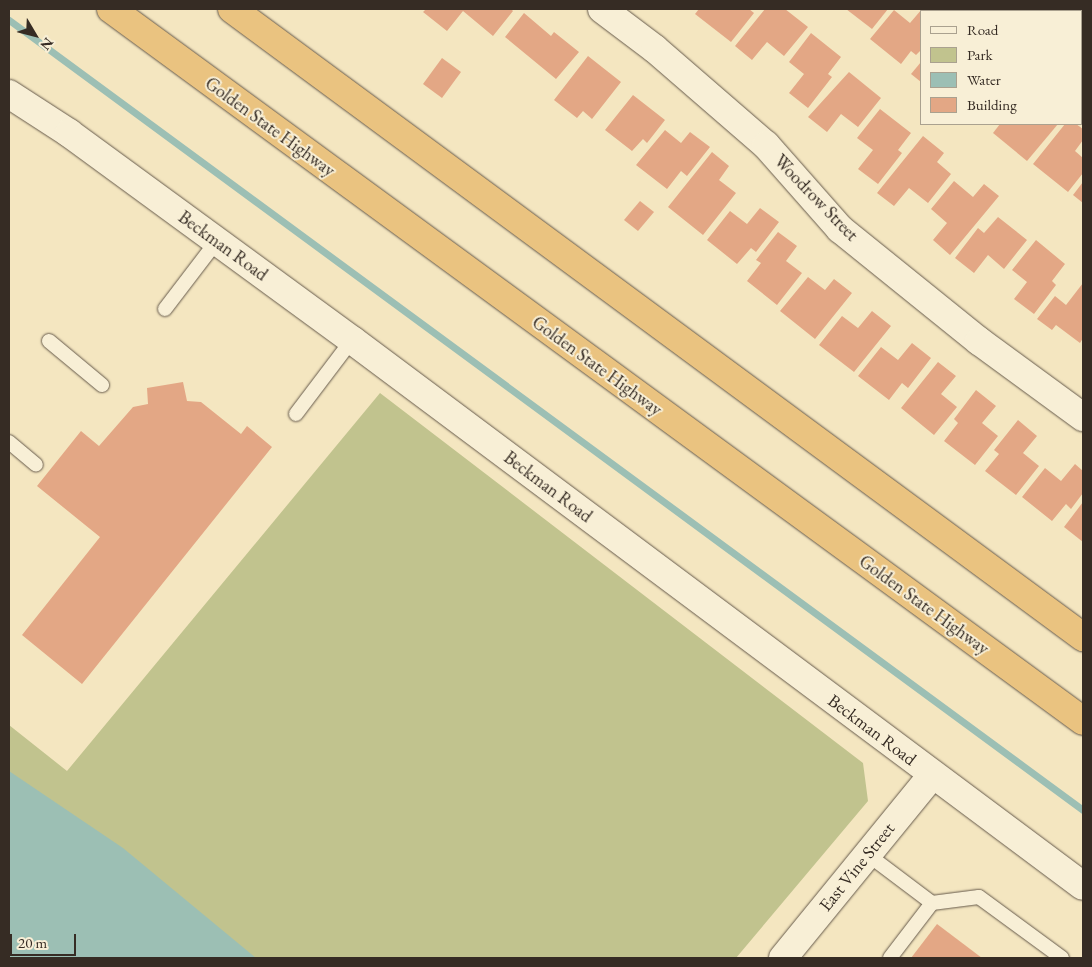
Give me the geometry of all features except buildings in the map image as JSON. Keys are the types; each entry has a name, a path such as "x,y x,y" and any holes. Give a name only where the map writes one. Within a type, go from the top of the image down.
{"highway":[{"name":"Golden State Highway","path":"111,9 1083,721"},
{"path":"232,9 1083,637"}],"street":[{"name":"Woodrow Street","path":"602,9 655,49 766,145 840,229 979,341 1080,407"},
{"name":"Beckman Road","path":"9,94 69,133 352,340 1083,886"},
{"name":"East Vine Street","path":"783,958 932,775"}],"lane":[{"path":"165,308 217,241"},
{"path":"49,340 102,385"},
{"path":"296,414 352,340"},
{"path":"9,442 36,465"},
{"path":"867,854 932,903 978,897 1062,958"},
{"path":"890,958 932,903"}],"green space":[{"path":"380,393 863,763 868,801 736,958 9,958 9,725 67,771"}],"water":[{"path":"9,771 123,848 256,958 9,958"}],"waterway":[{"path":"9,20 1083,810"}]}
